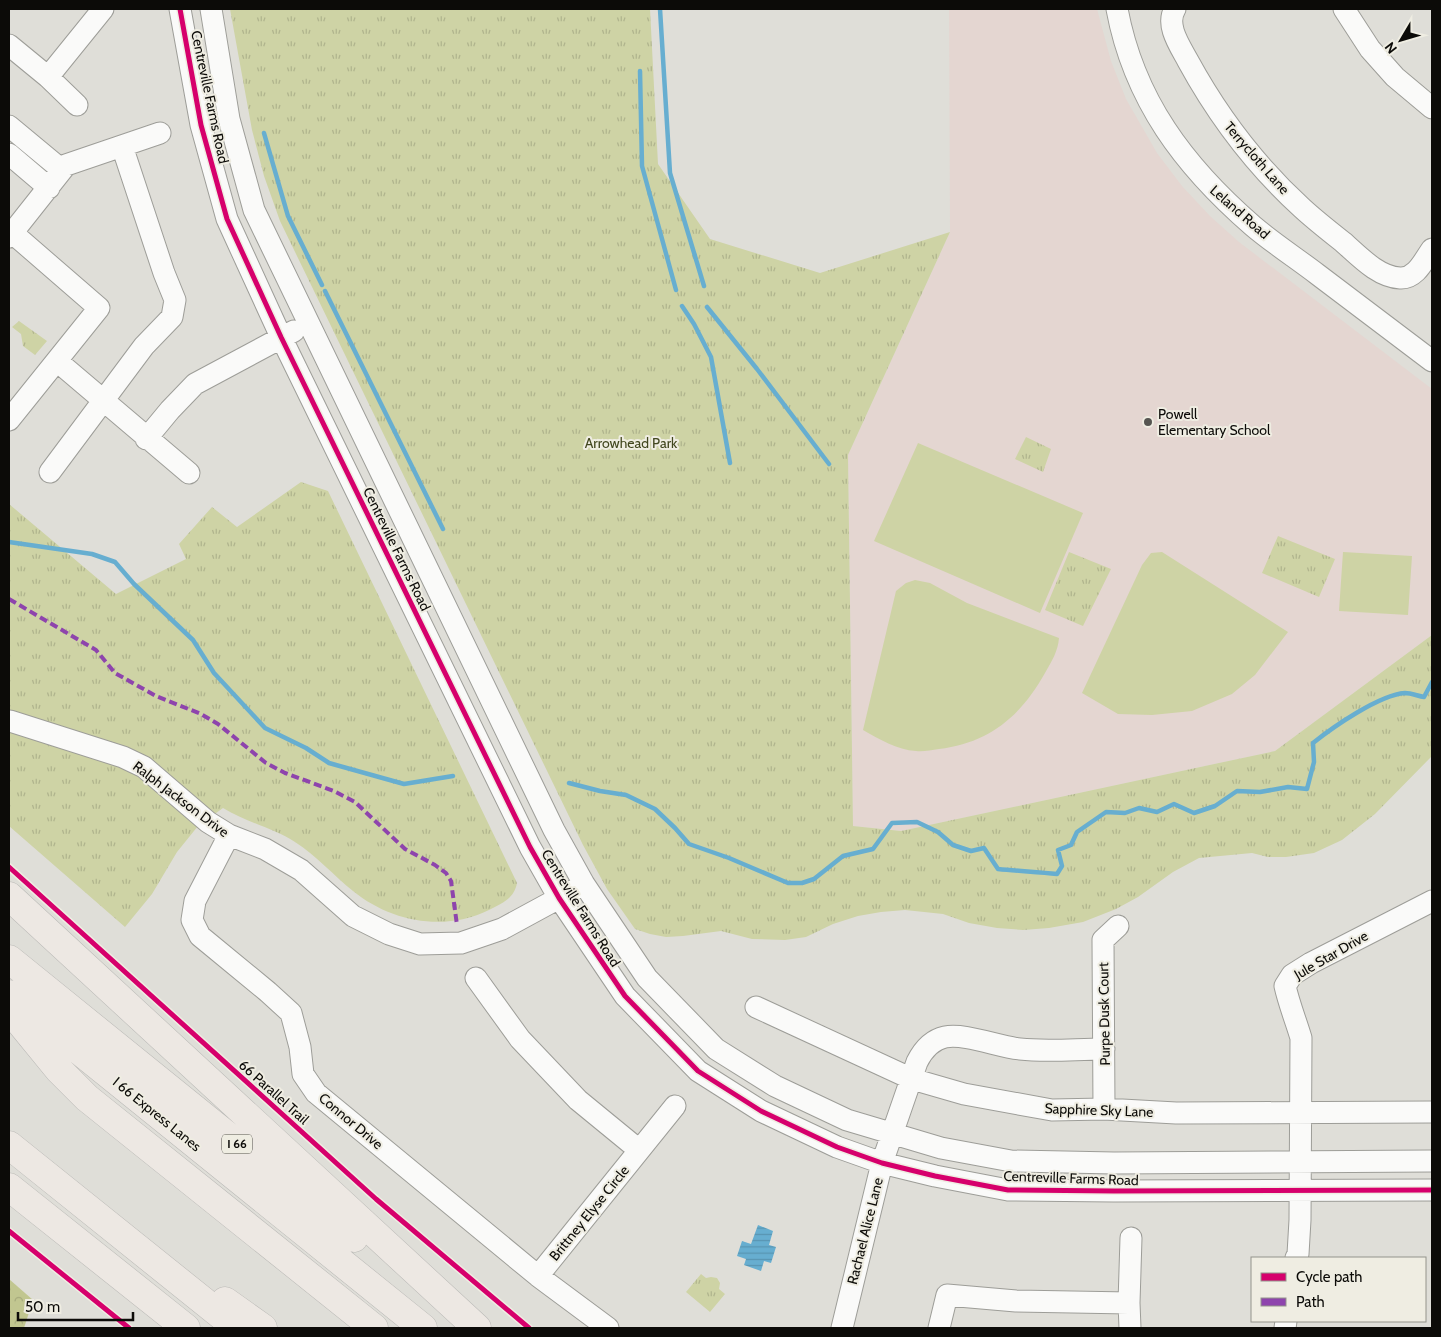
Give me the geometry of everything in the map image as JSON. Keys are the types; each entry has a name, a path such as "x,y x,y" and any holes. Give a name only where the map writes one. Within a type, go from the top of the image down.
{"highway":[{"path":"9,896 477,1328"},
{"name":"I 66","path":"9,959 466,1328"},
{"name":"I 66 Express Lanes","path":"9,994 423,1328"},
{"path":"9,1008 59,1070 87,1098 118,1125 374,1328"},
{"path":"9,1145 237,1328"},
{"path":"40,1170 263,1328"},
{"path":"9,1188 186,1328"}],"street":[{"path":"48,77 103,9"},
{"name":"Centreville Farms Road","path":"180,9 201,125 227,219 281,337 530,847 559,898 625,996 698,1071 761,1111 837,1147 882,1163 935,1176 1008,1190 1432,1190"},
{"name":"Centreville Farms Road","path":"211,9 229,119 254,210 308,324 554,830 584,884 647,978 716,1049 775,1086 847,1120 941,1148 1011,1161 1114,1163 1432,1161"},
{"name":"Leland Road","path":"1117,9 1122,37 1144,95 1172,141 1208,184 1254,227 1432,361"},
{"name":"Terrycloth Lane","path":"1175,9 1171,25 1206,95 1238,139 1269,176 1302,209 1365,261 1387,276 1402,278 1412,276 1432,249"},
{"path":"1344,9 1370,49 1395,77 1432,108"},
{"path":"9,45 48,77 77,105"},
{"path":"9,126 62,170"},
{"path":"9,420 99,308 10,233 66,165 160,132"},
{"path":"50,472 144,346 172,317 175,300 164,273 122,146"},
{"path":"9,154 49,188"},
{"path":"146,439 195,384 308,324"},
{"path":"57,361 146,439 189,473"},
{"name":"Ralph Jackson Drive","path":"10,721 123,757 144,768 208,822 229,835 266,849 301,870 353,916 389,934 420,944 461,943 502,929 584,884"},
{"name":"Connor Drive","path":"229,835 195,901 192,920 200,936 291,1013 300,1047 304,1074 316,1094 538,1276 608,1328"},
{"name":"Jule Star Drive","path":"1296,1257 1300,1220 1301,1038 1288,1001 1285,986 1292,975 1310,964 1432,901"},
{"name":"Purpe Dusk Court","path":"1104,1109 1103,940 1118,926"},
{"path":"476,978 520,1039 578,1100 639,1150"},
{"name":"Sapphire Sky Lane","path":"756,1007 912,1079 964,1094 1052,1110 1104,1109 1176,1113 1432,1112"},
{"name":"Rachael Alice Lane","path":"842,1328 882,1163 922,1052 930,1044 946,1037 959,1037 1020,1049 1104,1049"},
{"name":"Brittney Elyse Circle","path":"538,1276 675,1106"},
{"path":"1130,1328 1131,1238"},
{"path":"939,1328 947,1295 1016,1301 1129,1303"}],"shaded area":[{"name":"Powell Elementary School","path":"949,9 1097,9 1111,61 1126,99 1157,153 1182,186 1210,216 1239,242 1432,389 1432,635 1275,751 901,831 853,826 848,455 950,232"}],"green space":[{"name":"Arrowhead Park","path":"230,9 650,9 658,164 710,239 820,273 950,232 848,455 853,826 901,831 1275,751 1432,635 1432,756 1375,814 1342,840 1314,853 1286,857 1268,857 1252,853 1199,858 1173,872 1138,897 1116,909 1083,922 1023,930 969,923 943,914 905,910 858,916 833,924 806,937 785,940 752,939 721,931 666,937 635,929 607,889 583,845 280,221 264,176 252,130"},
{"path":"19,321 47,341 35,355 23,346 21,334 12,327"},
{"path":"1026,437 1051,449 1043,472 1015,459"},
{"path":"918,443 1083,513 1040,613 874,541"},
{"path":"301,482 328,491 517,883 513,893 503,903 472,917 455,921 437,922 401,916 368,902 311,853 295,842 223,808 198,826 177,852 152,894 125,927 9,826 9,504 116,594 186,559 179,544 212,507 237,527"},
{"path":"1278,536 1335,559 1319,597 1262,573"},
{"path":"1069,552 1111,569 1083,626 1045,610"},
{"path":"1162,552 1288,632 1255,675 1232,694 1192,711 1152,715 1118,714 1082,693 1142,565 1151,553"},
{"path":"1343,552 1412,556 1408,615 1339,611"},
{"path":"915,580 930,583 967,603 1059,638 1048,669 1036,688 1014,714 988,734 957,746 921,751 909,750 895,746 863,730 896,591 906,583"},
{"path":"701,1274 706,1278 717,1278 720,1283 719,1289 725,1294 710,1312 686,1292"},
{"path":"9,1279 33,1300 24,1328 9,1328"}],"water":[{"path":"758,1225 773,1231 769,1245 776,1247 771,1263 764,1261 761,1271 744,1265 746,1259 737,1256 742,1241 751,1244"}],"waterway":[{"path":"660,9 670,173 704,286"},
{"path":"640,71 642,166 676,290"},
{"path":"264,133 288,216 322,285"},
{"path":"325,291 443,529"},
{"path":"682,306 694,324 711,357 730,463"},
{"path":"707,307 829,464"},
{"path":"9,542 92,554 115,562 134,584 193,640 214,673 265,728 306,748 329,763 404,784 453,776"},
{"path":"569,783 626,795 655,809 689,844 729,858 788,883 802,883 814,879 843,856 873,849 892,823 917,822 938,832 953,845 971,851 984,848 998,869 1057,874 1062,866 1058,850 1071,845 1077,832 1106,812 1125,813 1139,808 1157,812 1174,804 1194,813 1215,806 1237,791 1260,792 1288,787 1307,789 1314,762 1313,743 1344,721 1382,699 1405,693 1424,697 1432,682"}],"marked path":[{"path":"9,599 96,650 115,673 156,696 201,714 218,724 266,763 285,773 334,791 355,802 405,849 446,873 451,881 457,925"}],"cycle path":[{"path":"180,9 201,125 227,219 281,337 530,847 559,898 625,996 698,1071 761,1111 837,1147 882,1163 935,1176 1008,1190 1432,1190"},
{"name":"66 Parallel Trail","path":"9,867 376,1199 529,1328"},
{"path":"9,1231 129,1328"}],"place":[{"name":"Powell Elementary School","path":"1148,422"}]}
